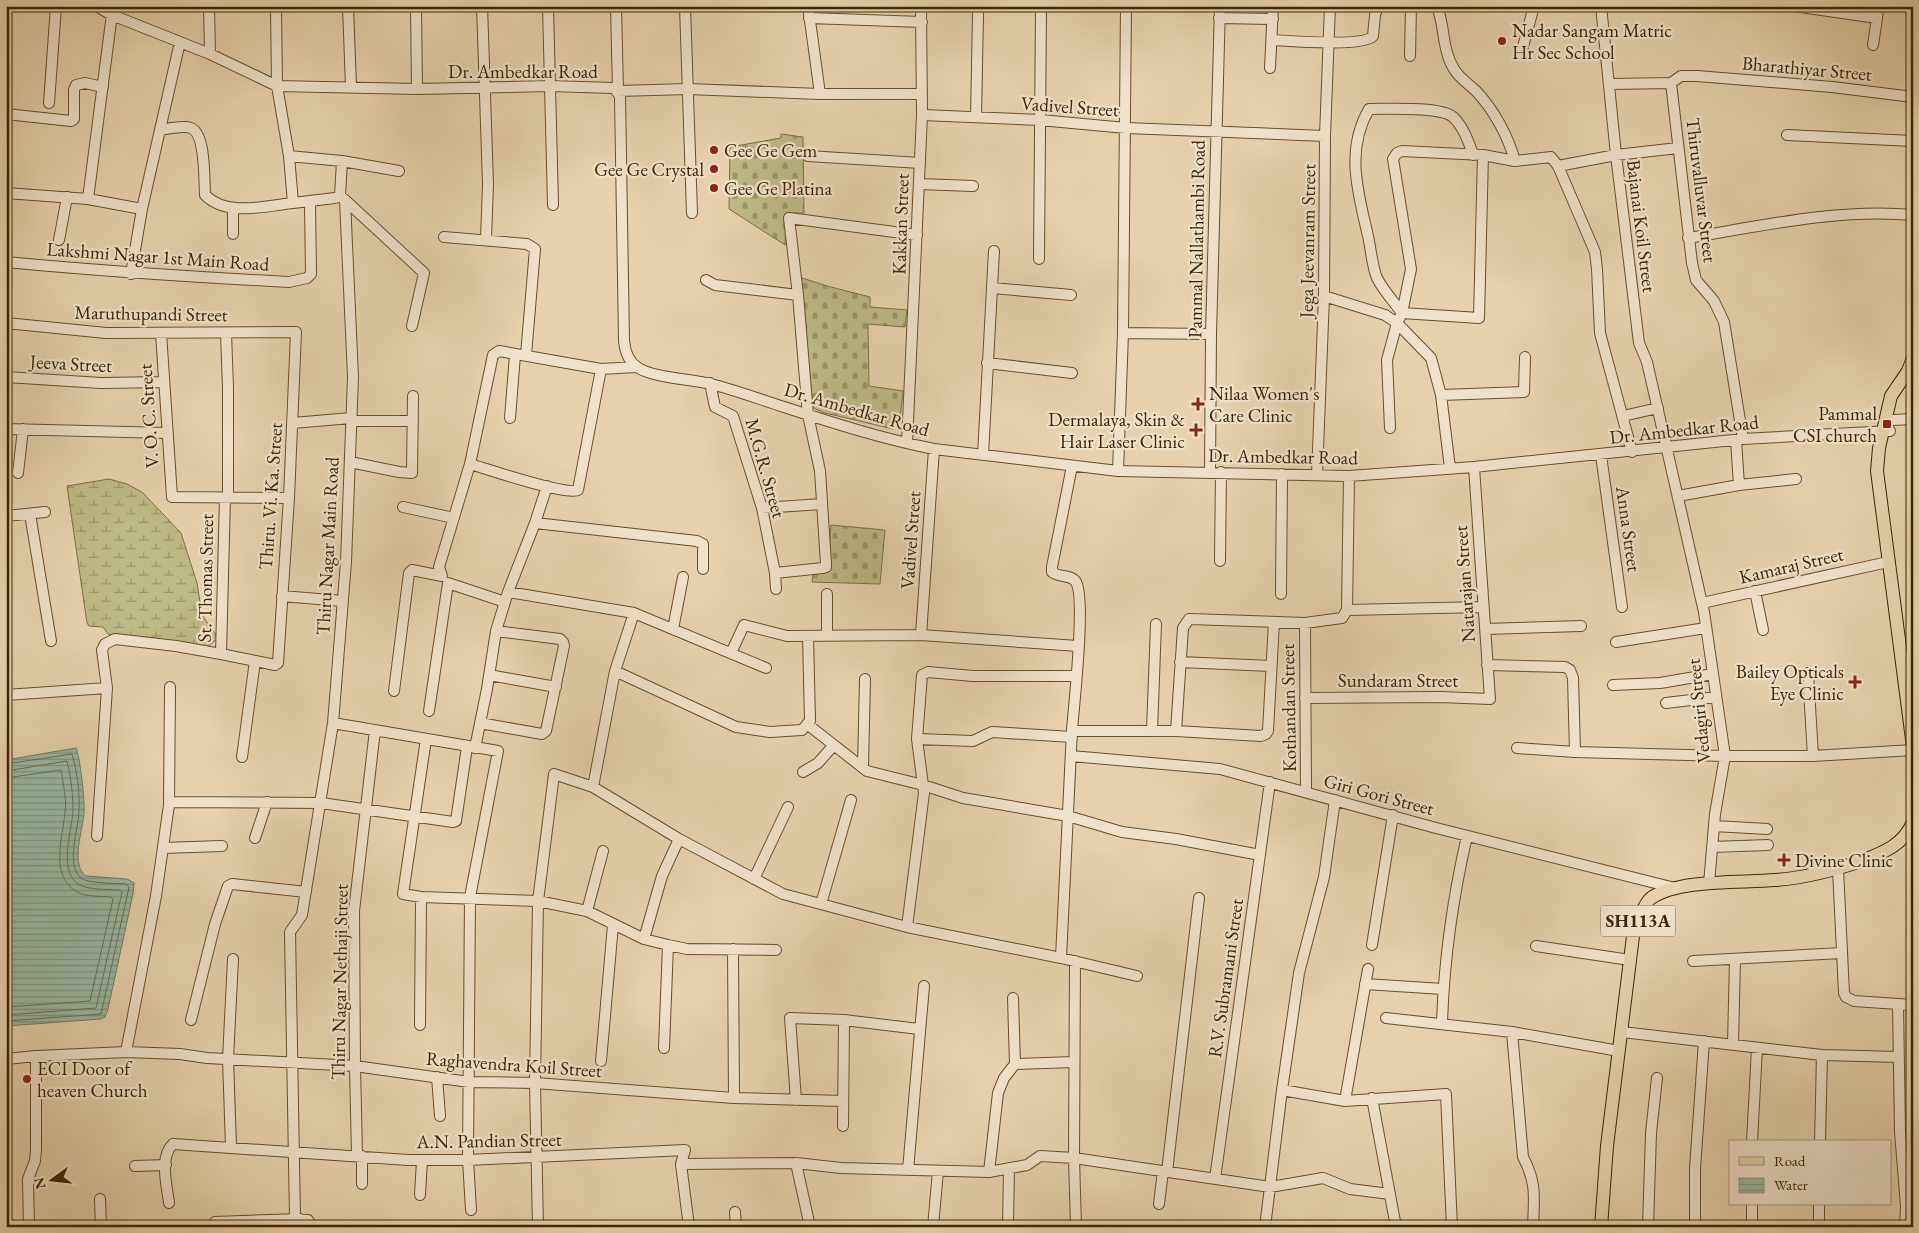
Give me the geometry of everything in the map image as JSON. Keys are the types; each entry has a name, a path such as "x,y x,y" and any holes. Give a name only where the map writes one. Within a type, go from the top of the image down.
{"main road":[{"path":"1913,358 1911,371 1891,396 1889,428 1879,448 1877,471 1888,562 1908,667 1913,748"},
{"name":"SH113A","path":"1601,1227 1607,1146 1634,928 1650,899 1675,888 1777,880 1838,869 1885,852 1900,842 1913,822"},
{"path":"1900,842 1913,838"}],"street":[{"path":"49,103 56,6"},
{"name":"Dr. Ambedkar Road","path":"96,6 113,11 277,86 417,89 549,86 614,88 620,96 624,341 628,357 636,366 649,372 710,383 808,415 907,443 983,455 1118,471 1349,476 1474,467 1739,440 1889,428 1913,419"},
{"path":"209,6 210,54"},
{"path":"276,6 277,86 289,156 293,203"},
{"path":"348,6 351,88"},
{"path":"416,6 417,89"},
{"path":"482,6 488,184 486,239"},
{"path":"548,6 553,205"},
{"path":"616,6 618,91 688,89 820,94 922,94"},
{"path":"685,6 692,213"},
{"path":"808,6 820,94"},
{"name":"Kakkan Street","path":"907,443 922,115 921,6"},
{"path":"1039,259 1041,6"},
{"path":"1118,471 1123,333 1126,6"},
{"name":"Pammal Nallathambi Road","path":"1220,6 1211,334 1220,560"},
{"path":"1270,68 1273,6"},
{"name":"Jega Jeevanram Street","path":"1317,476 1324,296 1330,6"},
{"path":"1272,40 1367,41 1373,36 1378,6"},
{"path":"1410,56 1411,6"},
{"path":"1437,6 1447,54 1455,71 1477,92 1491,111 1509,142 1515,161"},
{"path":"1521,54 1534,6"},
{"name":"Bajanai Koil Street","path":"1601,6 1616,155 1639,343 1647,362 1667,448"},
{"path":"1794,6 1877,18"},
{"path":"1873,45 1878,6"},
{"path":"88,199 113,11"},
{"path":"976,117 978,14"},
{"path":"810,18 922,22"},
{"path":"1219,18 1273,20"},
{"path":"131,274 142,209 180,42"},
{"name":"Bharathiyar Street","path":"1671,83 1681,76 1697,76 1832,87 1913,97"},
{"path":"1609,84 1671,83"},
{"name":"Thiruvalluvar Street","path":"1671,83 1688,238 1696,280 1714,301 1724,322 1739,440 1739,485"},
{"path":"6,114 71,121 74,119 74,90 76,85 85,84 103,87"},
{"path":"1369,109 1433,110 1452,116 1478,155 1479,318 1402,313 1377,278 1354,167 1356,142 1361,123 1369,109"},
{"name":"Vadivel Street","path":"922,115 1040,120 1126,128 1326,136"},
{"path":"160,130 190,127 198,132 202,144 205,195 212,202 238,209 342,198 424,272 412,326"},
{"path":"1787,134 1913,141"},
{"path":"1558,166 1616,155 1678,148"},
{"path":"1390,428 1387,360 1397,323 1402,313 1411,270 1394,159 1396,153 1402,151 1478,155 1515,161 1551,157 1558,166 1594,252 1597,269 1600,333 1632,452"},
{"path":"289,156 342,161 399,171"},
{"path":"808,156 920,163"},
{"name":"Thiru Nagar Main Road","path":"300,1219 295,1219 290,932 302,914 334,723 346,562 352,377 342,198 342,161"},
{"path":"919,184 973,186"},
{"path":"6,193 88,199 142,209"},
{"path":"59,240 67,197"},
{"name":"Lakshmi Nagar 1st Main Road","path":"6,262 131,274 155,273 289,282 307,278 311,274 310,202"},
{"path":"233,208 233,234"},
{"path":"1688,238 1802,219 1887,212 1913,215"},
{"path":"775,573 826,567 820,472 808,415 798,295 788,218 917,235"},
{"path":"444,237 486,239 527,244 535,249 526,355"},
{"path":"983,455 994,251"},
{"path":"706,280 715,285 798,295"},
{"path":"992,288 1071,295"},
{"path":"1324,296 1385,315 1397,323 1431,358 1441,396 1450,468"},
{"name":"Maruthupandi Street","path":"6,324 106,332 161,334 296,332"},
{"name":"Thiru. Vi. Ka. Street","path":"278,663 289,498 296,332"},
{"name":"St. Thomas Street","path":"226,333 228,388 221,654 274,665 278,663"},
{"path":"1123,333 1211,334"},
{"name":"V. O. C. Street","path":"161,334 172,497 226,497"},
{"path":"394,691 409,573 412,570 442,576 439,567 470,464 493,355 499,351 601,369 636,366"},
{"path":"510,418 515,354"},
{"path":"1441,396 1524,392 1525,357"},
{"path":"987,364 1072,373"},
{"path":"470,464 547,486 574,492 578,490 601,369"},
{"name":"Jeeva Street","path":"6,378 101,383 164,382"},
{"name":"M.G.R. Street","path":"710,383 715,407 733,416 762,508 775,573 776,589"},
{"path":"350,462 412,473 413,396"},
{"path":"1623,416 1658,408"},
{"path":"293,423 351,420 413,421"},
{"path":"6,429 167,433"},
{"path":"18,473 23,429"},
{"name":"Vadivel Street","path":"921,635 934,448"},
{"name":"Vedagiri Street","path":"1667,448 1702,603 1725,756 1714,826 1709,884"},
{"name":"Anna Street","path":"1601,455 1622,607"},
{"path":"1061,958 1078,646 1079,592 1075,581 1070,578 1056,576 1052,572 1052,567 1072,466"},
{"name":"Natarajan Street","path":"1474,467 1490,699"},
{"path":"1281,594 1282,474"},
{"path":"1176,731 1183,628 1188,619 1304,623 1342,618 1347,610 1349,476"},
{"path":"1678,496 1739,485 1796,479"},
{"path":"169,802 321,804 456,821 471,747 480,723 490,676 496,631 547,486"},
{"path":"226,497 289,498"},
{"path":"762,508 822,504"},
{"path":"403,507 454,518"},
{"path":"6,516 45,512"},
{"path":"30,514 51,642"},
{"path":"535,523 697,541 703,544 703,569"},
{"name":"Kamaraj Street","path":"1702,603 1888,562"},
{"path":"673,628 683,578"},
{"path":"429,711 448,583 507,597 634,613 766,668"},
{"path":"1755,591 1763,630"},
{"path":"827,594 827,635"},
{"path":"282,596 342,601"},
{"path":"1347,610 1484,607"},
{"path":"592,787 615,671 634,613"},
{"path":"917,739 973,741 992,732 1072,734 1176,731 1261,736 1268,731 1274,622"},
{"name":"Kothandan Street","path":"1304,623 1306,792"},
{"path":"1152,731 1156,624"},
{"path":"731,653 744,625 787,636 921,635 1078,646"},
{"path":"1485,629 1581,626"},
{"path":"1616,642 1706,628"},
{"path":"480,723 542,734 546,731 564,646 560,639 496,631"},
{"path":"615,671 736,727 770,732 802,730 810,721 808,636"},
{"path":"97,836 107,688 102,650 105,644 114,639 176,646 221,654"},
{"path":"242,757 255,661"},
{"path":"1180,662 1272,666"},
{"path":"1487,665 1565,667 1570,670 1573,678 1574,752"},
{"path":"907,927 924,793 917,739 922,675 924,672 973,676 1076,676"},
{"path":"1808,673 1814,756"},
{"path":"1613,685 1660,683 1713,674"},
{"path":"490,676 556,687"},
{"path":"863,767 865,679"},
{"path":"126,1052 156,896 169,802 170,687"},
{"path":"6,695 107,688"},
{"name":"Sundaram Street","path":"1305,698 1440,697 1490,699"},
{"path":"1666,703 1716,697"},
{"path":"334,723 498,751 470,897 468,1160 471,1210"},
{"path":"807,724 867,771 923,785 962,798 1068,816 1122,832 1260,855"},
{"name":"Thiru Nagar Nethaji Street","path":"362,1184 355,1066 354,911 375,730"},
{"path":"426,740 403,894 421,897 470,897 538,901 587,911 644,939 668,946 688,949 776,950"},
{"path":"803,772 818,763 833,746"},
{"path":"1517,748 1574,752 1725,756 1814,756 1913,748"},
{"name":"Giri Gori Street","path":"1071,756 1220,769 1468,836 1675,888"},
{"path":"538,1227 535,1084 538,901 554,774 592,787 679,839 783,894 907,927 1061,958 1137,976"},
{"name":"R.V. Subramani Street","path":"1215,1179 1270,782"},
{"path":"821,904 851,800"},
{"path":"1265,1227 1299,973 1324,877 1335,800"},
{"path":"255,838 266,802"},
{"path":"754,879 788,807"},
{"path":"1372,945 1393,815"},
{"path":"1714,826 1767,829"},
{"path":"1442,1023 1443,989 1454,907 1468,836"},
{"path":"644,939 662,876 679,839"},
{"path":"1712,846 1768,845"},
{"path":"163,848 222,846"},
{"path":"587,911 603,850"},
{"path":"1838,869 1841,954 1844,993 1846,997 1854,1001 1913,1006"},
{"path":"191,1020 215,924 228,886 232,884 306,892"},
{"path":"420,1025 421,897"},
{"path":"1159,1204 1165,1172 1199,898"},
{"path":"601,1061 613,925"},
{"path":"664,1048 668,946"},
{"path":"1536,946 1630,960"},
{"path":"733,950 734,1098"},
{"path":"1693,961 1841,954"},
{"path":"230,1147 228,1059 233,959"},
{"path":"1733,1044 1735,959"},
{"path":"1075,961 1074,1158 1076,1227"},
{"path":"1345,1101 1368,969"},
{"path":"1365,984 1443,989"},
{"path":"908,1170 924,986"},
{"path":"989,1172 998,1093 1004,1078 1016,1064 1013,998"},
{"path":"1898,1004 1900,1132 1906,1206 1905,1227"},
{"path":"796,1100 790,1018 844,1020 919,1029"},
{"path":"1386,1018 1512,1032 1619,1051"},
{"path":"842,1126 844,1020"},
{"path":"1512,1032 1523,1157 1530,1171 1534,1186 1533,1227"},
{"path":"1622,1032 1822,1055 1898,1057"},
{"path":"1695,1227 1696,1170 1704,1041"},
{"path":"1752,1140 1757,1048"},
{"name":"Raghavendra Koil Street","path":"6,1059 126,1052 180,1054 228,1059 355,1066 469,1082 535,1084 734,1098 843,1101"},
{"path":"1820,1140 1822,1055"},
{"path":"29,1227 28,1179 35,1161 36,1149 36,1056"},
{"path":"1016,1064 1074,1062"},
{"path":"437,1078 440,1116"},
{"path":"1648,1227 1651,1133 1656,1078"},
{"path":"1282,1090 1345,1101 1446,1094 1452,1227"},
{"path":"1372,1098 1396,1227"},
{"name":"A.N. Pandian Street","path":"166,1165 166,1151 173,1144 422,1160 468,1160 685,1150 681,1164"},
{"path":"690,1227 681,1164 796,1163 840,1168 989,1172 1027,1165 1040,1156 1074,1158 1270,1187 1323,1178 1350,1189 1390,1194"},
{"path":"420,1196 422,1160"},
{"path":"796,1163 810,1227"},
{"path":"135,1166 166,1165 169,1203"},
{"path":"1008,1227 1009,1168"},
{"path":"932,1227 938,1170"},
{"path":"100,1199 101,1227"},
{"path":"1752,1206 1752,1227"},
{"path":"1819,1206 1819,1227"},
{"path":"735,1212 736,1227"},
{"path":"216,1227 215,1222 300,1219 308,1220 312,1227"}],"green space":[{"path":"781,134 803,137 804,213 786,213 785,245 729,209 730,147 781,138"},
{"path":"799,277 870,297 870,307 907,310 905,327 868,324 869,386 903,391 899,427 893,429 825,413 815,409 813,406"},
{"path":"109,479 127,484 142,492 181,533 197,583 202,615 216,635 216,640 207,647 147,637 116,636 108,634 103,627 89,626 87,623 67,486"},
{"path":"831,525 885,530 880,584 812,582 813,573 827,571"}],"water":[{"path":"76,748 81,769 84,807 78,855 81,871 86,876 127,879 134,883 108,1009 105,1017 101,1019 6,1026 6,760"}],"place":[{"name":"Nadar Sangam Matric Hr Sec School","path":"1502,41"},
{"name":"Gee Ge Gem","path":"714,150"},
{"name":"Gee Ge Crystal","path":"714,169"},
{"name":"Gee Ge Platina","path":"714,188"},
{"name":"Nilaa Women's Care Clinic","path":"1198,404"},
{"name":"Pammal CSI church","path":"1887,424"},
{"name":"Dermalaya, Skin & Hair Laser Clinic","path":"1196,430"},
{"name":"Bailey Opticals Eye Clinic","path":"1855,682"},
{"name":"Divine Clinic","path":"1784,860"},
{"name":"ECI Door of heaven Church","path":"27,1079"}]}
